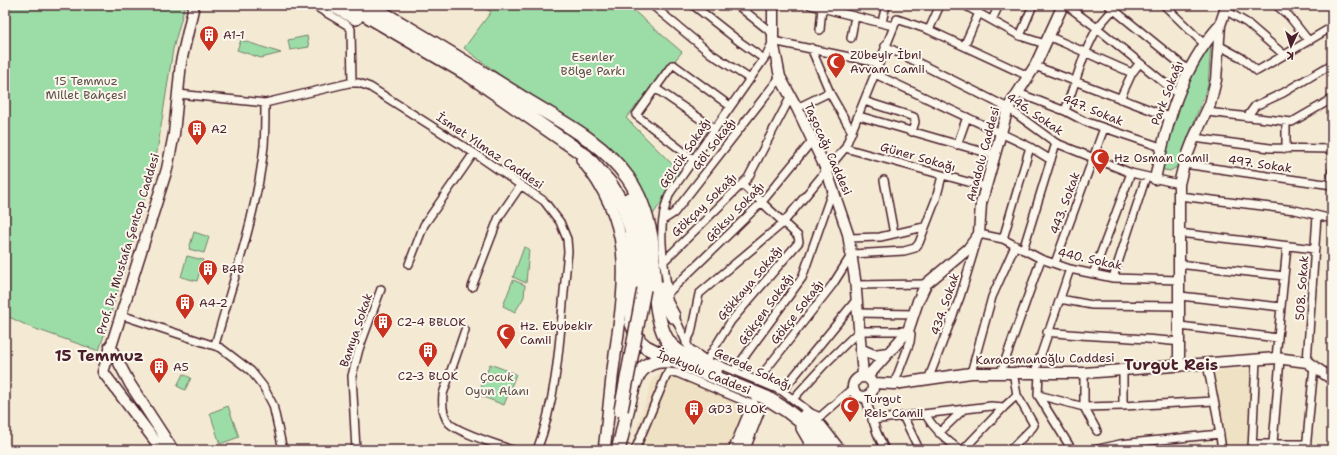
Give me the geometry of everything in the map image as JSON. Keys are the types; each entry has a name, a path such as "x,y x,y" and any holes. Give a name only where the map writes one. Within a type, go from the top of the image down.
{"highway":[{"path":"333,5 471,82 490,91"},
{"path":"349,5 428,50 490,91"},
{"path":"368,5 505,87"},
{"path":"383,5 418,25 505,87"},
{"name":"İpekyolu Caddesi","path":"505,87 575,130 608,154 632,184 647,219 658,259 660,321 667,340 672,346 685,355 751,381 786,399 820,427 838,450"},
{"name":"İpekyolu Caddesi","path":"490,91 516,106 590,160 609,182 622,205 631,229 634,262 632,324 639,341 646,347 674,361 759,394 780,406 809,428 828,450"},
{"path":"575,130 612,170 628,196 644,241 646,271 644,289 612,450"},
{"path":"658,259 666,303 674,316"},
{"path":"618,450 635,378 645,366 658,360 674,361"},
{"path":"796,418 807,434 812,450"}],"main road":[{"name":"Prof. Dr. Mustafa Şentop Caddesi","path":"162,450 103,372 167,169 174,134 181,62 194,5"},
{"name":"Taşocağı Caddesi","path":"772,5 772,37 780,77 790,98 797,108 826,169 849,238 856,285 858,313 862,330 860,349 868,379"},
{"name":"Anadolu Caddesi","path":"979,234 981,204 1008,108 1035,66 1064,5"},
{"path":"1179,366 1179,184 1184,164 1194,138 1207,112 1216,80 1220,25 1226,8"},
{"name":"Park Sokağı","path":"1150,178 1178,94 1188,70 1203,43 1220,25"},
{"path":"559,137 572,149 595,177 609,201 616,219 624,260 621,311 604,450"},
{"path":"868,379 888,353 908,331 926,284 968,249 979,234"},
{"path":"110,346 130,384 173,450"},
{"path":"860,349 863,352 874,355 888,353"},
{"name":"Karaosmanoğlu Caddesi","path":"868,379 894,384 971,373 1084,373 1278,358 1311,364 1332,379"},
{"path":"856,379 868,379 872,392 865,397 857,395 853,388 856,379"},
{"path":"734,450 756,406"},
{"path":"744,450 756,406"}],"street":[{"path":"313,5 348,24 350,29 352,83"},
{"path":"652,5 710,53 750,79"},
{"path":"693,5 764,59"},
{"path":"737,5 772,37 811,48 878,63"},
{"path":"810,5 894,26"},
{"path":"882,22 886,5"},
{"path":"928,30 940,5"},
{"path":"964,5 1020,36 1047,40 1132,73"},
{"path":"992,20 999,5"},
{"path":"1020,36 1033,5"},
{"path":"1064,5 1097,28 1139,64 1178,94"},
{"path":"1164,5 1203,43"},
{"path":"1276,5 1289,16 1308,40"},
{"path":"1065,111 1085,54 1097,28 1112,6 1188,70"},
{"path":"820,30 822,7"},
{"path":"1226,8 1247,23 1283,54"},
{"path":"964,46 979,13"},
{"path":"851,38 855,16"},
{"path":"686,343 691,333 700,294 783,223 844,148 859,116 878,63 897,20 928,30 1028,76"},
{"path":"1218,45 1242,58 1257,71 1283,54 1332,27"},
{"name":"Gölcük Sokağı","path":"668,293 658,259 661,243 662,220 670,193 764,59 772,37"},
{"name":"446. Sokak","path":"885,46 1008,108 1056,143 1130,173 1179,184"},
{"path":"811,48 830,92 852,132"},
{"path":"1120,99 1132,73 1139,64"},
{"path":"1247,117 1255,106 1283,93 1332,64"},
{"path":"694,160 636,115 655,88 674,65 730,106"},
{"path":"1035,66 1170,117"},
{"path":"875,74 1030,147 1051,160"},
{"name":"Göl Sokağı","path":"662,220 674,213 780,77"},
{"name":"İsmet Yılmaz Caddesi","path":"178,94 265,104 352,83 364,85 380,92 474,153 544,201 560,222 567,239 568,252 555,383 547,424 537,450"},
{"path":"655,88 715,128"},
{"path":"797,108 830,92"},
{"name":"447. Sokak","path":"1018,93 1065,111 1084,121 1161,147"},
{"name":"Gökçay Sokağı","path":"658,259 748,178 790,98"},
{"path":"1207,112 1292,122 1332,99"},
{"path":"864,102 914,117 915,122 912,132"},
{"path":"215,346 259,180 264,146 265,104"},
{"path":"859,116 994,155"},
{"path":"957,145 967,117"},
{"path":"1286,122 1286,149"},
{"name":"443. Sokak","path":"1055,263 1104,128"},
{"path":"1194,138 1286,149 1332,149"},
{"name":"Göksu Sokağı","path":"668,293 761,203 812,141"},
{"path":"1024,250 1056,143"},
{"path":"1002,239 1030,147"},
{"name":"Güner Sokağı","path":"844,148 986,187"},
{"path":"409,264 424,225 474,153"},
{"name":"497. Sokak","path":"1184,164 1331,185"},
{"path":"1331,185 1332,171"},
{"path":"1093,274 1130,173"},
{"path":"852,254 904,251 915,248 919,243 936,199 942,176"},
{"path":"1113,278 1150,178"},
{"path":"884,180 894,234"},
{"path":"742,184 783,223"},
{"path":"472,287 499,216 522,185"},
{"name":"Gökçen Sokağı","path":"734,371 802,278 833,189"},
{"path":"1179,196 1288,209 1332,219"},
{"name":"508. Sokak","path":"1307,447 1317,216"},
{"name":"Gökkaya Sokağı","path":"707,360 731,320 798,242 798,236 783,223"},
{"path":"849,238 894,234 924,227"},
{"path":"1179,233 1316,249"},
{"name":"440. Sokak","path":"979,234 1002,239 1041,259 1070,269 1113,278 1179,280"},
{"name":"434. Sokak","path":"928,380 960,297 979,234"},
{"path":"971,373 992,297 1015,246"},
{"path":"1273,443 1278,338 1287,246"},
{"name":"Gökçe Sokağı","path":"756,381 833,284 852,254"},
{"path":"1001,372 1041,259"},
{"path":"1178,264 1284,276"},
{"path":"1070,269 1047,332 1037,372 1038,395 1072,450"},
{"path":"856,285 926,284"},
{"name":"Bamya Sokak","path":"356,450 352,376 359,349 381,289"},
{"name":"Gerede Sokağı","path":"668,293 674,316 686,343 694,352 707,360 782,391 811,413 820,417 853,388"},
{"path":"782,391 857,299"},
{"path":"1060,299 1092,305 1180,301 1281,307"},
{"path":"858,313 914,314"},
{"path":"121,315 221,348 251,371 264,386 273,405 283,450"},
{"path":"1180,326 1278,338"},
{"path":"465,330 443,394 442,404 444,416 454,427 512,450"},
{"path":"793,399 824,365 862,330 908,331 911,334 910,342 894,384"},
{"path":"1047,332 1098,338 1148,338 1180,342"},
{"path":"1256,359 1252,447 1273,443 1307,447"},
{"path":"1207,364 1222,450"},
{"path":"1123,370 1123,406"},
{"path":"635,450 668,372 676,373 756,406"},
{"path":"1010,450 1032,428 1034,424 1017,395 1013,372"},
{"path":"1084,373 1084,407 1097,431"},
{"path":"925,414 939,433 961,450 1017,395"},
{"path":"1038,395 1084,407 1214,401"},
{"path":"865,397 872,420 885,450"},
{"path":"872,420 964,409 1004,407"},
{"path":"939,433 964,409"},
{"path":"903,416 917,445"},
{"path":"1094,450 1120,444 1220,434"},
{"path":"947,450 953,445"}],"shaded area":[{"name":"GD3 BLOK","path":"671,365 766,403 749,450 630,450 653,378"},
{"path":"1252,368 1248,450 1225,450 1213,371"}],"green space":[{"name":"15 Temmuz Millet Bahçesi","path":"5,5 185,5 173,49 157,152 130,252 99,351 30,327 5,315"},
{"name":"Esenler Bölge Parkı","path":"481,5 627,5 682,52 626,118 681,173 652,216 636,179 616,155 591,134 504,78 464,48 491,12"},
{"path":"307,36 309,47 290,50 288,40"},
{"path":"241,40 281,53 261,58 237,50"},
{"path":"1211,44 1208,85 1177,167 1170,171 1164,170 1162,165 1172,118 1196,60"},
{"path":"194,232 209,237 204,253 189,249"},
{"path":"524,247 529,249 526,283 513,277"},
{"path":"187,256 203,260 197,281 181,277"},
{"path":"513,280 525,285 524,297 515,312 503,306"},
{"name":"Çocuk Oyun Alanı","path":"490,364 516,374 504,405 478,395"},
{"path":"183,374 191,378 185,390 177,386"},
{"path":"228,406 239,437 220,444 210,413"}],"place":[{"name":"A1-1","path":"209,52"},
{"name":"Zübeyir İbni Avvam Camii","path":"836,79"},
{"name":"A2","path":"197,146"},
{"name":"Hz Osman Camii","path":"1100,175"},
{"name":"B4B","path":"208,286"},
{"name":"A4-2","path":"185,320"},
{"name":"C2-4 BBLOK","path":"383,339"},
{"name":"Hz. Ebubekir Camii","path":"506,350"},
{"name":"C2-3 BLOK","path":"428,368"},
{"name":"A5","path":"159,384"},
{"name":"Turgut Reis Camii","path":"850,423"},
{"name":"GD3 BLOK","path":"694,426"}],"district":[{"name":"15 Temmuz","path":"99,355"},
{"name":"Turgut Reis","path":"1171,364"}]}
